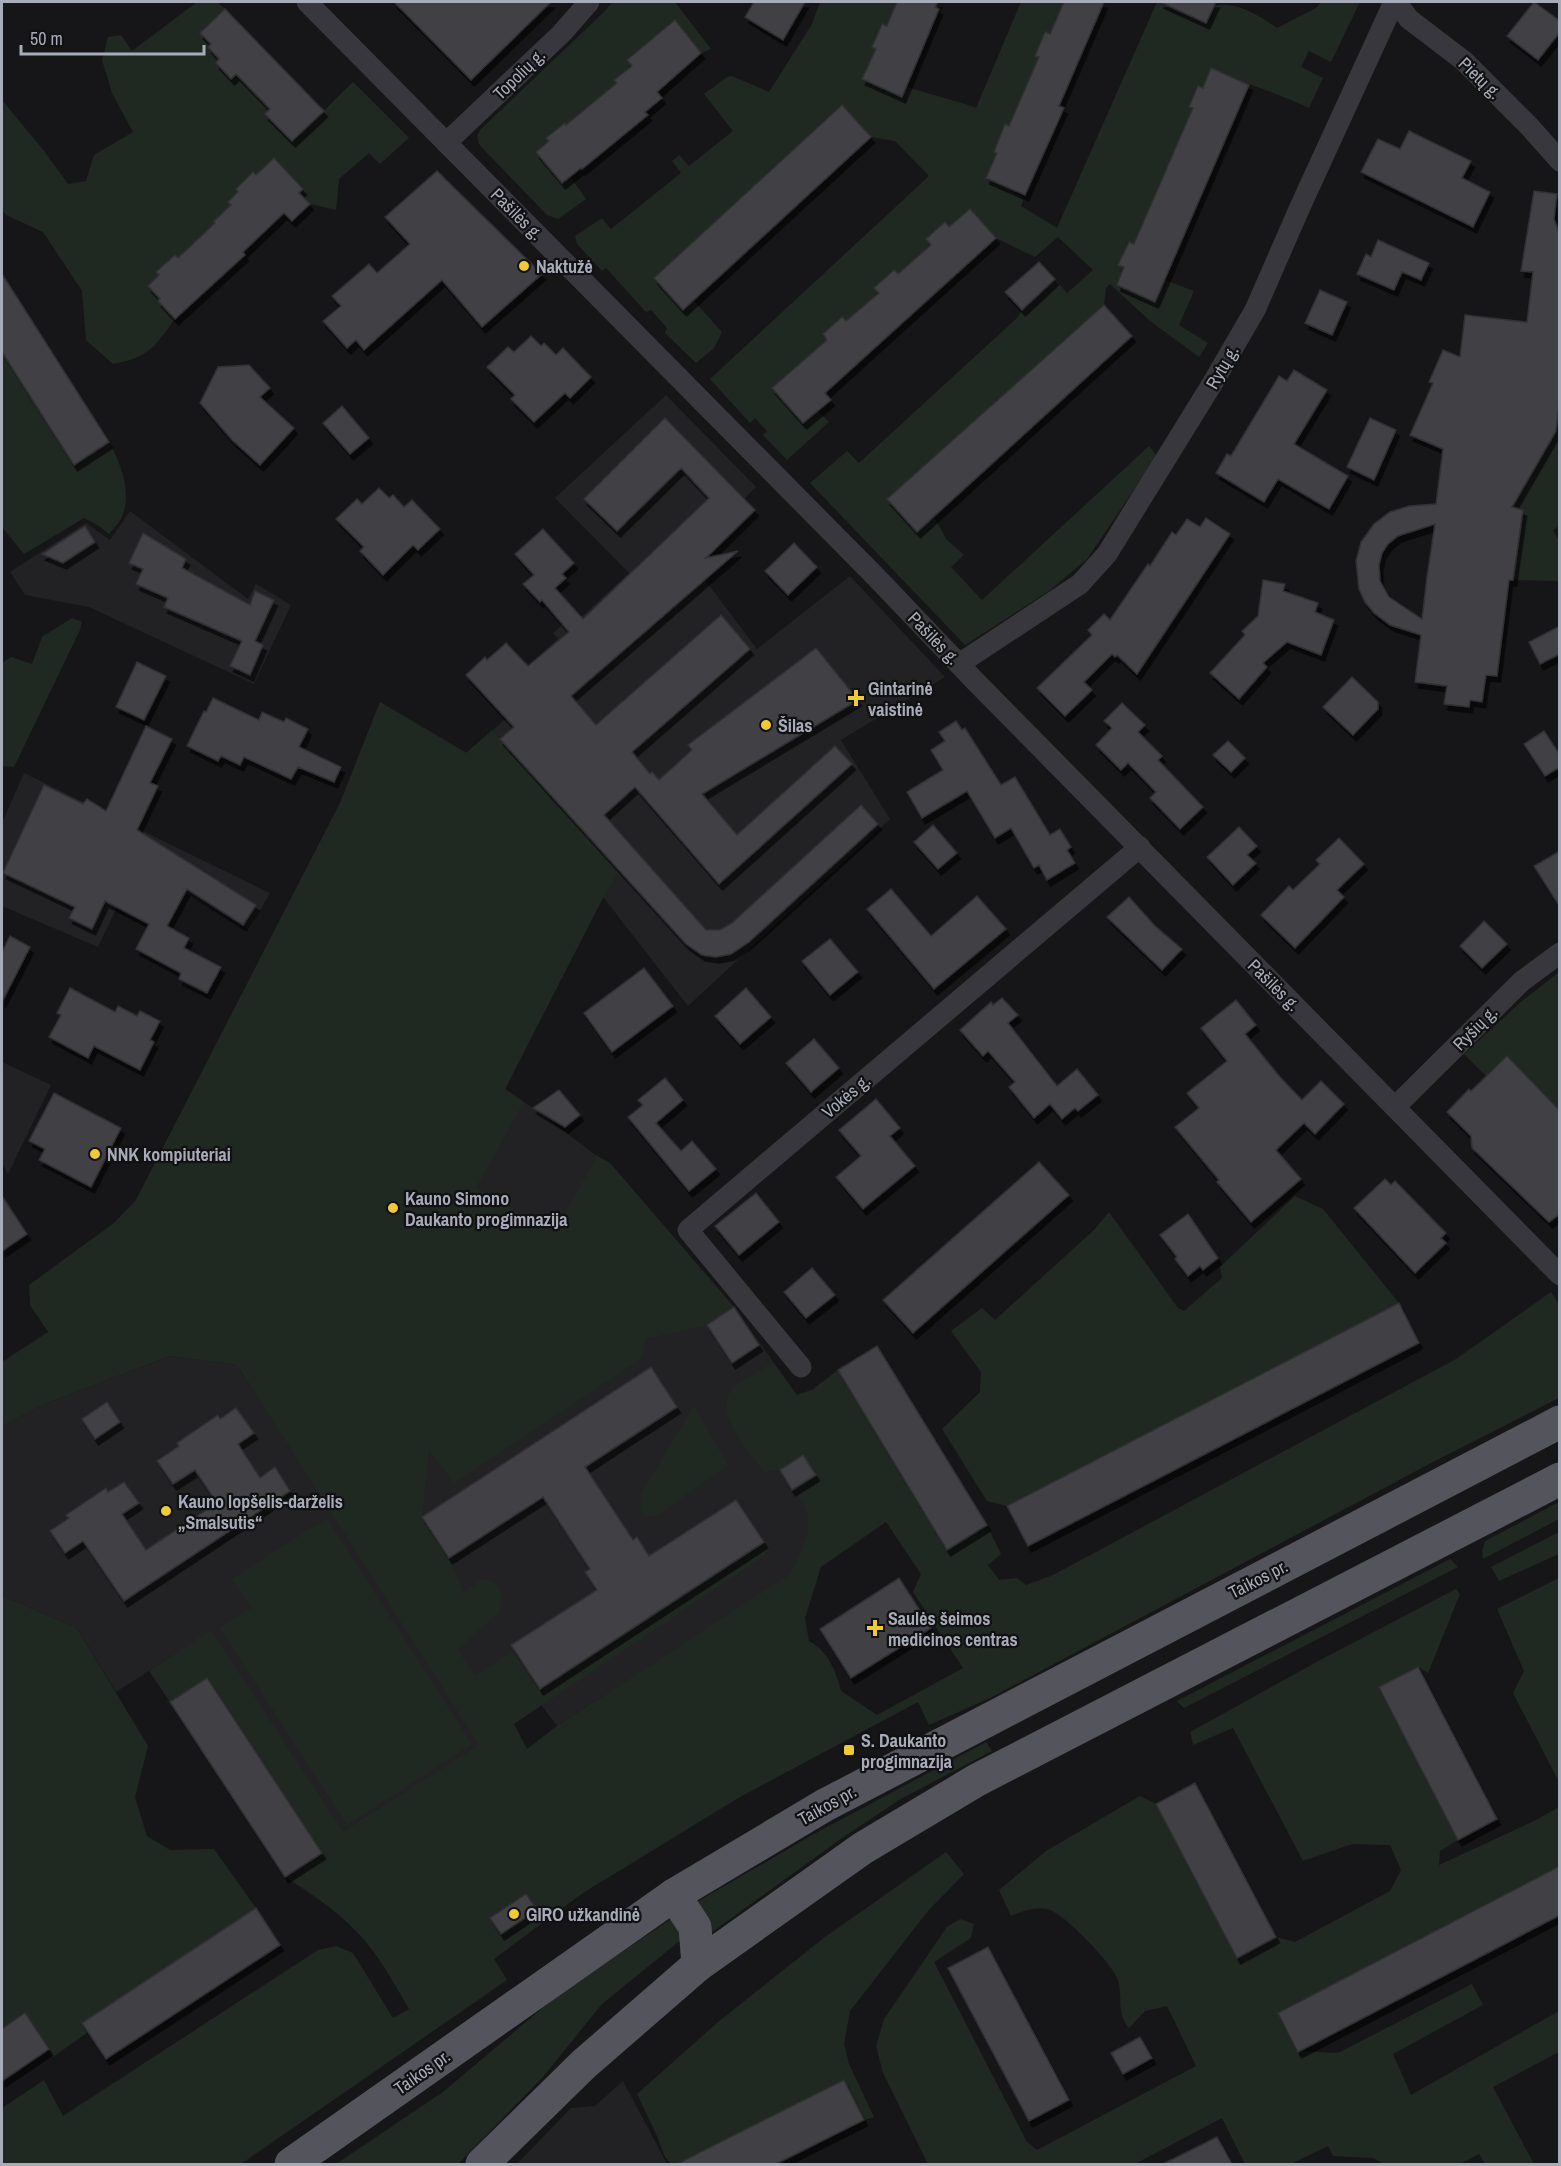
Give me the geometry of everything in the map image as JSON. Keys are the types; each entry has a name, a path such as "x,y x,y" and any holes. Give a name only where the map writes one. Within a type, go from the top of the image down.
{"main road":[{"name":"Taikos pr.","path":"291,2164 674,1895 825,1805 1560,1422"},
{"path":"482,2164 584,2064 698,1965 863,1848 935,1803 997,1769 1560,1479"},
{"path":"674,1895 696,1927 698,1965"}],"street":[{"name":"Pašilės g.","path":"307,2 868,569 958,664 1560,1275"},
{"name":"Topolių g.","path":"446,143 562,33 589,2"},
{"name":"Pietų g.","path":"1395,2 1409,19 1464,61 1529,126 1560,161"},
{"name":"Rytų g.","path":"958,664 1080,584 1107,554 1255,310 1395,2"},
{"name":"Vokės g.","path":"801,1367 688,1230 1140,847"},
{"name":"Ryšių g.","path":"1395,1107 1522,981 1560,953"}],"shaded area":[{"path":"197,2 217,2 225,9 201,33 211,44 208,48 219,59 216,63 231,79 236,74 270,109 265,114 282,131 296,138 353,82 409,138 380,164 369,153 339,179 336,210 310,204 299,193 303,189 287,172 269,163 256,175 253,172 236,189 238,192 228,202 231,205 214,221 215,223 207,230 208,232 178,258 175,255 157,272 159,275 148,285 160,299 158,301 175,319 162,337 143,354 113,364 86,340 82,291 43,232 6,215 2,210 2,100 68,184 86,181 94,155 133,132 112,93 102,60 108,37 121,35 132,51"},
{"path":"612,2 675,2 711,49 701,53 675,21 627,60 632,66 615,80 617,83 566,125 564,123 546,138 549,141 536,152 562,183 570,176 586,199 558,219 547,215 484,150 477,136 481,129"},
{"path":"820,2 897,2 887,26 881,24 872,46 876,49 863,80 901,96 906,86 976,108 1021,2 1064,2 1050,34 1045,32 1035,55 1039,57 1012,127 1005,125 994,151 997,153 1014,193 1024,198 1021,206 1057,228 1157,2 1206,23 1215,6 1231,5 1256,15 1277,28 1316,8 1321,2 1360,2 1331,62 1309,51 1301,67 1323,78 1309,108 1211,69 1203,88 1197,87 1189,106 1193,108 1134,244 1128,242 1119,264 1124,267 1118,281 1155,301 1165,280 1194,291 1179,325 1208,343 1199,357 1150,321 1110,284 1106,288 1104,305 888,499 917,532 934,517 947,540 964,555 951,567 982,600 1149,446 1157,456 1087,559 1049,591 965,645 810,483 847,451 859,463 1018,317 1022,310 1055,279 1067,293 1093,270 1058,237 1035,257 996,238 970,209 949,227 944,223 926,239 931,245 898,274 894,270 875,287 879,293 846,321 842,317 823,334 827,340 772,388 803,423 818,411 829,422 787,460 763,435 767,431 755,418 750,423 710,379 929,176 895,141 871,137 841,105 654,278 683,310 694,301 722,332 714,348 696,363 665,333 667,328 651,310 646,312 606,268 602,271 577,244 575,236 602,218 611,229 681,173 672,161 679,155 689,166 733,131 704,94 727,77 732,76 769,92 812,24"},
{"path":"2,352 74,464 109,442 124,479 126,500 121,519 109,534 84,518 24,554 2,527"},
{"name":"Kauno Simono Daukanto progimnazija","path":"666,395 756,487 687,556 757,649 850,576 945,677 841,740 890,819 688,1006 603,897 505,1089 610,1163 734,1307 797,1395 812,1390 890,1511 557,1726 536,1698 504,1721 136,1200 340,803 380,702 467,753 557,673 542,653 558,639 553,633 574,615 579,619 629,573 555,498"},
{"path":"1556,431 1559,431 1559,526 1553,530 1559,541 1559,581 1513,580 1523,510 1512,507"},
{"path":"130,511 248,599 256,584 291,605 254,684 89,607 25,595 10,572 86,523 110,540"},
{"path":"72,618 82,622 80,630 14,767 2,766 2,663 11,657 32,664 42,637"},
{"path":"380,702 466,753 492,730 619,871 505,1089 524,1102 476,1188 554,1233 597,1156 610,1163 734,1307 707,1325 646,1339 641,1359 454,1483 429,1450 422,1517 449,1558 463,1592 483,1579 494,1582 502,1593 499,1612 458,1650 475,1676 514,1650 540,1689 764,1542 767,1551 763,1557 514,1724 527,1749 557,1726 789,1575 805,1542 808,1524 804,1506 792,1490 816,1474 803,1455 780,1470 764,1472 736,1433 727,1410 727,1400 731,1390 767,1366 774,1364 797,1395 812,1390 838,1370 947,1549 987,1525 1001,1554 988,1565 999,1580 1017,1578 1026,1585 1053,1575 1456,1359 1551,1292 1559,1304 1559,1398 1435,1461 990,1698 929,1725 918,1702 740,1797 583,1893 494,1959 507,1980 241,2164 2,2164 2,2108 44,2080 63,2116 318,1950 336,1946 353,1953 393,2018 409,2009 378,1958 356,1931 331,1908 285,1877 322,1853 208,1678 170,1702 149,1671 211,1630 343,1831 479,1745 237,1365 170,1356 47,1403 2,1426 2,1362 48,1332 30,1305 29,1285 114,1223 136,1200 340,803","holes":["886,1522 921,1574 913,1592 963,1668 877,1715 841,1691 830,1662 821,1650 809,1641 805,1618 821,1567"]},
{"path":"24,773 270,893 249,930 137,865 98,947 2,906 2,823"},
{"path":"1559,972 1559,1111 1507,1056 1486,1076 1464,1054 1522,1001"},
{"path":"2,1062 51,1085 8,1174 2,1163"},
{"path":"1295,1196 1323,1209 1399,1303 1007,1506 987,1501 942,1429 980,1392 981,1372 951,1331 982,1308 995,1320 1094,1230 1109,1212 1178,1308 1184,1311 1222,1278 1220,1267"},
{"name":"Kauno lopšelis-darželis „Smalsutis“","path":"170,1356 237,1365 480,1745 343,1831 211,1631 116,1692 77,1628 2,1596 2,1426 47,1403"},
{"path":"694,1406 728,1465 658,1515 644,1517 640,1508 641,1493"},
{"path":"1559,1502 1559,1519 1483,1559 1482,1551 1485,1541"},
{"path":"327,1518 472,1744 347,1825 220,1628 251,1608 232,1579"},
{"path":"1559,1532 1559,1554 1499,1581 1491,1567"},
{"path":"1450,1559 1458,1567 1184,1708 1177,1701"},
{"path":"1559,1578 1559,1782 1513,1693 1524,1671 1497,1609"},
{"path":"1456,1589 1460,1594 1428,1673 1418,1667 1379,1687 1458,1840 1440,1851 1439,1865 1559,1807 1559,1866 1278,2013 1298,2051 1338,2053 1472,1984 1483,2005 1393,2054 1411,2095 1559,2011 1559,2052 1493,2087 1534,2164 1485,2164 1479,2154 1460,2164 1384,2164 1373,2158 1333,2156 1328,2146 1291,2164 1245,2164 1222,2118 1135,2164 928,2164 883,2073 876,2046 884,2019 947,1927 960,1919 974,1924 971,1938 934,1962 1027,2142 1037,2150 1196,2066 1167,2006 1145,2011 1129,2028 1122,2017 1118,1980 1114,1972 1087,1940 1064,1919 1042,1908 1011,1916 999,1890 1046,1851 1140,1796 1156,1804 1237,1957 1276,1937 1295,1942 1390,1891 1401,1870 1390,1845 1352,1844 1303,1861 1233,1728 1193,1745 1190,1732"},
{"path":"2,1596 77,1628 148,1746 135,1797 147,1836 170,1850 214,1849 256,1908 83,2022 88,2032 53,2057 25,2013 2,2029"},
{"path":"986,1742 992,1751 899,1800 712,1932 695,1903 814,1834"},
{"path":"946,1852 964,1874 928,1911 850,2011 844,2044 849,2064 874,2117 864,2120 844,2080 691,2158 695,2164 671,2164 665,2157 637,2094 718,2022 825,1937"},
{"path":"671,1919 680,1920 682,1939 602,2004 543,2077 458,2164 336,2164 443,2092 558,1995"},
{"path":"623,2081 667,2164 517,2164 571,2108 595,2106"}],"building":[{"path":"394,2 551,2 471,80"},
{"path":"754,2 805,2 783,40 745,17"},
{"path":"897,2 938,2 935,7 939,9 902,97 862,79 876,49 872,47 882,24 887,26"},
{"path":"1064,2 1104,2 1059,106 1064,108 1025,195 986,178 997,153 994,152 1005,124 1009,126 1039,57 1035,56 1045,32 1050,34"},
{"path":"1160,2 1216,2 1206,23"},
{"path":"1534,2 1560,21 1560,32 1538,60 1507,36"},
{"path":"225,9 324,111 292,141 265,114 270,109 236,74 231,79 216,63 219,59 208,47 211,44 200,33"},
{"path":"675,20 701,53 657,92 662,98 645,112 648,115 562,183 536,152 549,141 546,138 565,123 566,125 617,83 614,80 632,66 627,60"},
{"path":"1211,68 1249,85 1155,302 1117,285 1124,267 1118,265 1129,242 1134,244 1193,108 1189,107 1198,86 1203,88"},
{"path":"842,105 871,137 683,310 654,278"},
{"path":"1409,131 1471,161 1462,178 1490,192 1473,227 1361,172 1378,139 1400,149"},
{"path":"274,158 303,189 299,193 310,204 292,221 284,213 243,252 245,255 175,319 148,286 159,275 156,272 175,255 178,258 215,223 214,221 231,205 228,202 238,192 236,189 253,172 256,175"},
{"path":"437,171 542,274 482,327 442,280 364,350 356,340 347,348 323,321 341,306 332,296 369,264 377,273 410,244 385,217"},
{"path":"1534,191 1557,194 1554,219 1560,235 1560,394 1556,431 1512,507 1523,510 1513,580 1509,580 1497,676 1486,675 1482,702 1470,700 1469,707 1444,704 1447,686 1415,682 1421,635 1390,625 1374,613 1365,602 1359,589 1356,561 1361,542 1374,524 1390,512 1409,506 1436,504 1443,449 1410,435 1433,383 1429,382 1443,350 1460,357 1465,315 1527,322 1533,272 1521,271","holes":["1435,524 1422,619 1389,597 1380,581 1379,565 1382,553 1398,536"]},
{"path":"970,209 996,238 825,393 831,400 803,423 772,388 827,340 823,334 842,317 846,321 879,293 874,288 894,270 898,274 931,245 926,239 945,222 949,227"},
{"path":"1378,240 1429,263 1421,280 1402,272 1394,290 1357,274 1366,254 1371,257"},
{"path":"1039,262 1055,279 1022,310 1005,292"},
{"path":"2,274 109,442 74,465 2,352"},
{"path":"1320,290 1347,302 1332,335 1305,323"},
{"path":"1104,305 1132,336 917,532 887,499"},
{"path":"531,336 541,346 544,343 556,355 563,348 591,377 570,398 565,393 534,422 511,399 515,395 487,367 508,347 514,352"},
{"path":"249,365 270,388 260,397 294,428 260,465 232,440 200,403 218,367"},
{"path":"1294,370 1327,390 1294,444 1348,476 1329,509 1278,479 1264,502 1216,473 1227,454 1231,456 1279,376 1287,381"},
{"path":"342,406 369,438 350,454 323,423"},
{"path":"665,418 755,510 706,558 738,551 571,696 596,725 721,615 750,649 632,752 650,774 652,772 659,780 692,750 688,745 816,648 858,700 702,794 737,835 835,746 852,764 719,884 635,787 604,815 706,930 720,930 732,923 861,805 878,824 749,942 731,954 716,957 702,955 686,944 500,739 514,727 466,675 485,657 487,660 506,643 528,666 569,632 542,600 540,602 523,584 534,575 515,554 543,529 574,563 562,574 566,578 555,588 583,619 709,498 681,468 617,531 584,499"},
{"path":"1370,418 1396,430 1374,480 1347,467"},
{"path":"379,488 389,498 393,495 404,507 412,500 440,529 418,550 413,545 383,575 360,551 364,547 336,519 357,499 362,504"},
{"path":"1206,518 1230,534 1137,674 1117,655 1115,657 1112,654 1084,682 1092,690 1065,716 1037,688 1092,635 1088,630 1104,614 1110,620 1172,532 1176,535 1187,519 1200,527"},
{"path":"85,526 95,542 63,563 42,554"},
{"path":"143,533 186,559 182,568 250,605 255,591 274,600 255,641 263,645 250,675 230,666 242,641 164,607 168,598 136,584 143,569 129,563"},
{"path":"794,543 817,567 788,595 765,571"},
{"path":"1263,580 1285,584 1283,591 1318,603 1315,612 1334,620 1321,655 1287,642 1263,663 1267,667 1239,699 1210,673 1245,635 1242,631 1258,616"},
{"path":"1560,626 1560,654 1540,664 1529,642"},
{"path":"137,662 166,676 144,720 116,707"},
{"path":"1352,677 1378,702 1378,709 1353,735 1323,707"},
{"path":"213,698 259,720 262,712 284,722 286,718 308,729 299,747 341,767 334,782 298,767 291,779 244,757 240,765 221,756 218,761 187,746"},
{"path":"1122,703 1145,725 1138,732 1162,756 1158,760 1203,807 1180,829 1150,798 1156,792 1128,763 1121,770 1096,745 1112,728 1104,721"},
{"path":"956,721 962,730 965,728 1001,785 1015,777 1050,835 1060,829 1071,847 1067,850 1075,863 1047,880 1039,865 1034,868 1011,828 995,838 967,791 922,818 907,792 943,770 931,750 945,741 939,732"},
{"path":"146,726 172,739 150,783 158,786 137,830 256,905 243,925 187,889 167,926 189,938 184,948 221,967 207,993 179,979 181,973 136,949 149,924 105,901 92,929 69,918 75,907 3,873 44,785 83,804 87,799 106,811"},
{"path":"1544,731 1560,755 1560,767 1545,776 1524,744"},
{"path":"1228,741 1245,758 1231,772 1213,755"},
{"path":"933,825 957,853 938,869 914,842"},
{"path":"1239,827 1257,846 1247,855 1256,863 1233,885 1207,857"},
{"path":"1339,838 1364,864 1337,890 1344,897 1295,948 1261,915 1289,886 1293,890 1320,864 1316,860"},
{"path":"1560,851 1560,907 1534,866"},
{"path":"891,889 931,936 977,896 1006,929 934,989 867,909"},
{"path":"1129,897 1155,926 1182,949 1162,970 1107,917"},
{"path":"1484,921 1507,944 1482,968 1460,946"},
{"path":"10,936 30,947 2,1002 2,952"},
{"path":"830,939 858,972 830,995 802,961"},
{"path":"644,968 673,1006 612,1052 584,1013"},
{"path":"70,988 115,1012 118,1006 137,1016 140,1011 160,1021 150,1040 154,1042 140,1070 94,1046 88,1058 49,1037 61,1015 57,1013"},
{"path":"746,988 771,1017 740,1044 715,1016"},
{"path":"1002,998 1018,1015 1008,1023 1057,1086 1077,1069 1098,1095 1078,1111 1075,1108 1062,1119 1050,1104 1034,1118 1009,1087 1015,1082 988,1051 983,1056 960,1030 991,1002 993,1005"},
{"path":"1236,1000 1256,1025 1245,1034 1302,1100 1321,1081 1344,1104 1315,1134 1304,1123 1276,1150 1301,1179 1251,1222 1175,1127 1199,1108 1187,1093 1227,1061 1201,1028"},
{"path":"814,1039 839,1068 811,1092 786,1063"},
{"path":"1507,1056 1560,1111 1560,1214 1549,1222 1472,1148 1471,1136 1447,1112 1469,1089 1471,1091"},
{"path":"665,1078 683,1100 656,1123 681,1151 692,1141 716,1169 689,1191 628,1117 643,1105 638,1100"},
{"path":"559,1090 580,1115 565,1127 533,1108"},
{"path":"54,1093 121,1128 91,1187 39,1160 45,1149 29,1141"},
{"path":"876,1099 900,1128 890,1136 915,1166 863,1209 836,1177 861,1156 839,1130"},
{"path":"1039,1162 1069,1195 913,1333 883,1300"},
{"path":"1385,1179 1391,1185 1395,1181 1446,1233 1441,1238 1446,1243 1415,1273 1354,1208"},
{"path":"756,1193 779,1222 739,1255 715,1226"},
{"path":"2,1196 27,1234 2,1251"},
{"path":"1188,1214 1218,1258 1203,1270 1200,1266 1188,1276 1160,1235"},
{"path":"812,1268 835,1295 806,1318 784,1292"},
{"path":"1399,1303 1419,1343 1028,1546 1007,1506"},
{"path":"734,1307 759,1345 732,1363 707,1325"},
{"path":"877,1346 987,1525 947,1550 838,1370"},
{"path":"651,1367 677,1407 585,1467 633,1540 637,1537 649,1556 736,1500 764,1542 540,1689 511,1645 597,1590 585,1572 590,1569 543,1497 449,1558 422,1517"},
{"path":"107,1402 120,1422 95,1439 82,1419"},
{"path":"236,1408 254,1433 238,1444 260,1478 275,1467 290,1491 124,1601 83,1541 65,1553 50,1531 69,1518 66,1515 106,1488 108,1492 124,1482 139,1503 122,1514 146,1550 217,1503 195,1470 173,1484 157,1461 179,1446 177,1443 218,1415 220,1419"},
{"path":"803,1455 816,1475 792,1490 780,1470"},
{"name":"Saulės šeimos medicinos centras","path":"899,1578 931,1628 851,1678 820,1629"},
{"path":"1418,1667 1497,1819 1458,1840 1379,1687"},
{"path":"207,1678 322,1853 285,1877 170,1702"},
{"path":"1195,1783 1276,1937 1237,1958 1156,1804"},
{"path":"1560,1866 1560,1915 1298,2052 1278,2013"},
{"name":"GIRO užkandinė","path":"526,1894 537,1910 501,1934 490,1918"},
{"path":"256,1908 280,1945 106,2059 82,2023"},
{"path":"988,1947 1069,2100 1029,2121 948,1968"},
{"path":"25,2013 49,2049 2,2081 2,2029"},
{"path":"1140,2037 1152,2058 1123,2074 1111,2053"},
{"path":"844,2080 864,2120 776,2164 677,2164"},
{"path":"1217,2137 1232,2164 1163,2164"}],"place":[{"name":"Naktužė","path":"524,266"},
{"name":"Gintarinė vaistinė","path":"856,698"},
{"name":"Šilas","path":"766,725"},
{"name":"NNK kompiuteriai","path":"95,1154"},
{"name":"Kauno Simono Daukanto progimnazija","path":"393,1208"},
{"name":"Kauno lopšelis-darželis „Smalsutis“","path":"166,1511"},
{"name":"Saulės šeimos medicinos centras","path":"875,1628"},
{"name":"S. Daukanto progimnazija","path":"849,1750"},
{"name":"GIRO užkandinė","path":"514,1914"}]}
